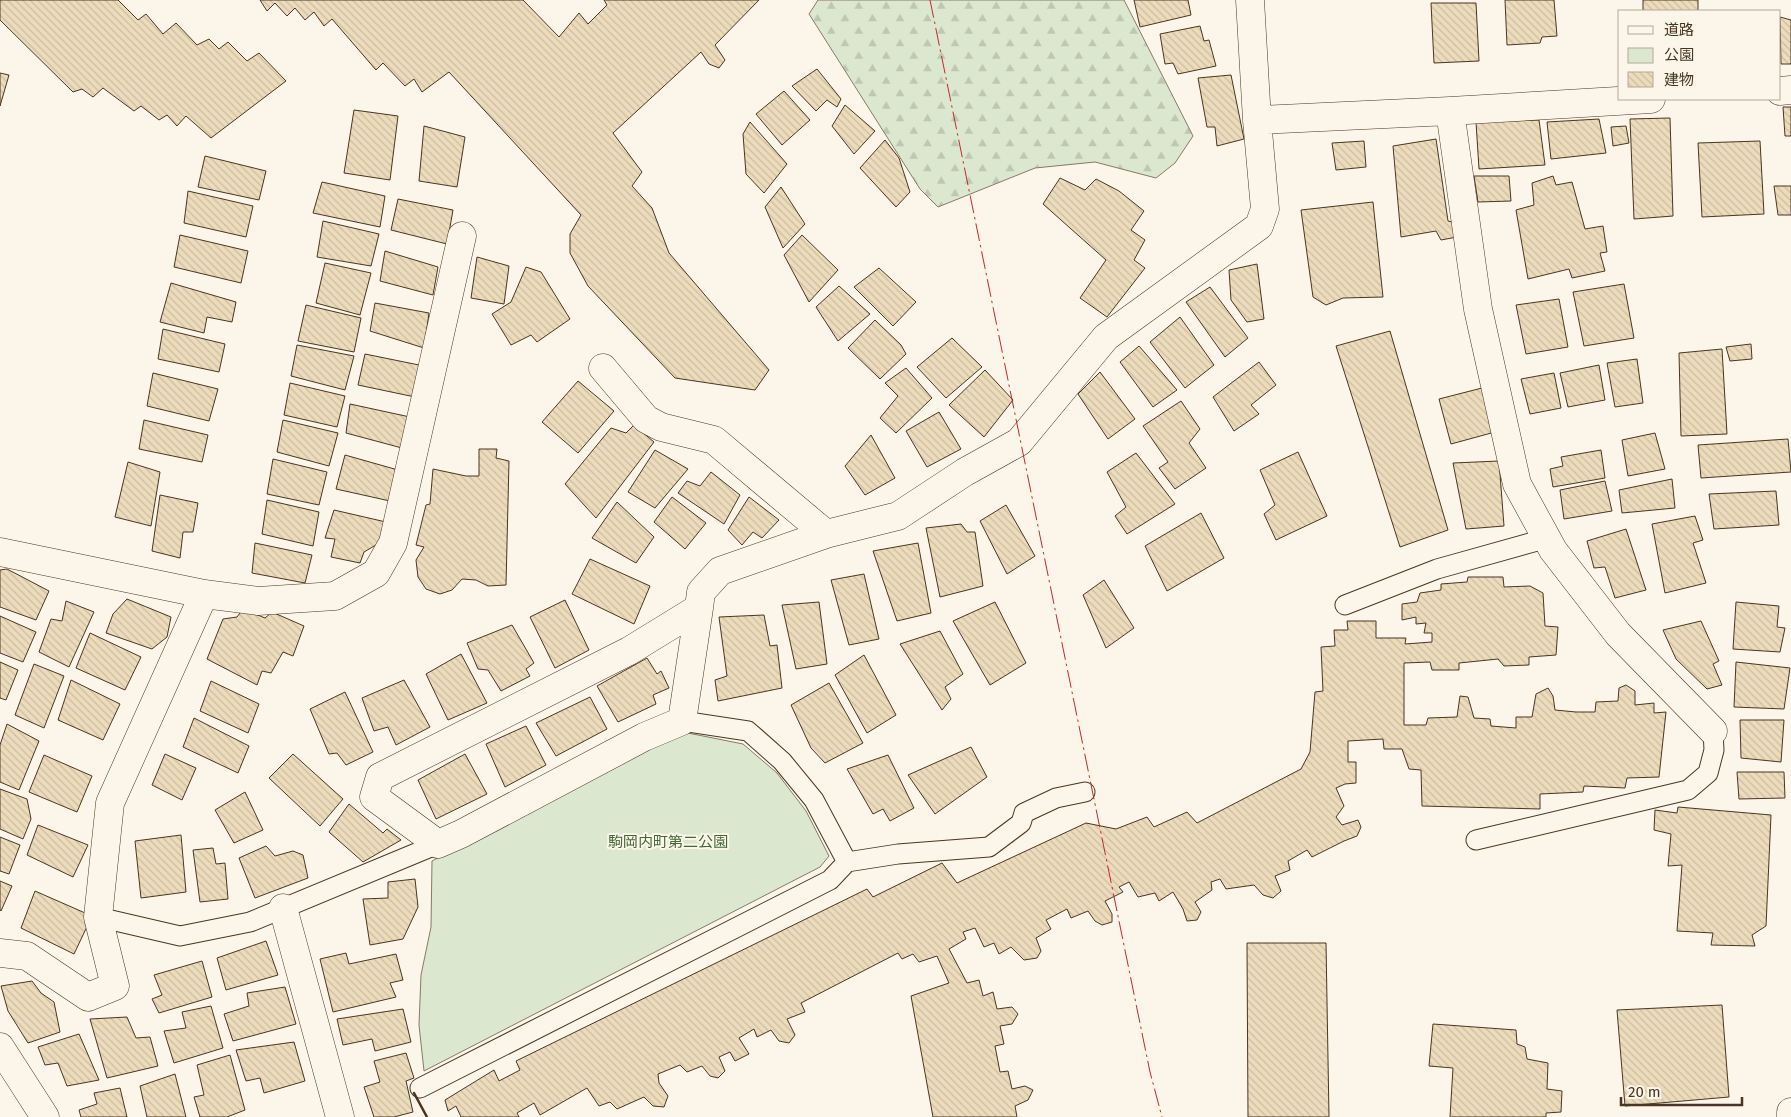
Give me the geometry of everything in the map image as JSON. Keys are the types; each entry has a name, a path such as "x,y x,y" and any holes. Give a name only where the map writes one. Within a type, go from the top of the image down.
{"street":[{"path":"699,608 629,651 380,777 374,797 438,844 461,834 644,736 682,721 699,608 701,592 720,571 826,534 898,516 965,472 1019,442 1106,336 1259,226 1265,209 1257,120 1250,0"},
{"path":"1257,120 1635,100"},
{"path":"1450,111 1478,309 1517,484 1553,550 1618,634 1713,731"},
{"path":"0,552 204,594 258,601 335,596 376,573 393,544 462,236"},
{"path":"603,368 646,419 661,427 714,440 826,534"},
{"path":"0,953 27,956 88,998 115,986 98,917 110,803 204,594"},
{"path":"284,908 340,1117"},
{"path":"0,1047 45,1117"},
{"path":"1791,1112 1791,1117"}],"lane":[{"path":"1346,605 1437,569 1548,538"},
{"path":"682,721 748,731 782,762 814,800 847,862"},
{"path":"1476,840 1688,790 1708,773 1714,750 1713,731"},
{"path":"420,1088 830,880 847,862 898,854 989,848 1020,823 1024,813 1056,798 1085,792"},
{"path":"98,917 180,936 250,922 438,844"}],"green space":[{"path":"818,0 1124,0 1193,136 1175,163 1156,178 1095,162 1035,168 938,207 920,189 809,14"},
{"name":"駒岡内町第二公園","path":"683,732 743,744 777,773 806,811 829,856 820,867 424,1071 419,1025 421,975 431,927 432,861 636,754"}],"building":[{"path":"0,0 118,0 138,20 146,14 163,34 176,23 197,45 209,39 219,49 228,42 247,61 259,53 286,81 211,138 186,116 177,126 167,115 159,120 141,106 134,111 103,88 93,97 82,89 73,92 0,20"},
{"path":"260,0 523,0 559,37 579,13 588,24 607,5 604,0 759,0 715,45 725,60 719,68 709,64 701,52 613,133 642,172 632,186 652,208 669,253 769,370 755,390 675,378 588,286 570,253 570,234 581,215 449,72 422,92 414,79 405,86 383,63 376,70 332,19 324,26 314,12 305,20 295,8 287,16 275,3 267,11"},
{"path":"1134,0 1188,0 1191,15 1140,27"},
{"path":"1505,0 1554,0 1557,36 1542,37 1540,43 1507,45"},
{"path":"1643,0 1698,0 1698,10 1643,10"},
{"path":"1431,3 1476,3 1479,61 1434,63"},
{"path":"1781,17 1791,20 1791,64 1781,64"},
{"path":"1200,26 1204,41 1209,40 1216,66 1178,74 1173,63 1165,64 1160,34"},
{"path":"817,69 841,99 837,107 827,100 816,111 792,86"},
{"path":"0,73 9,75 0,106"},
{"path":"1231,75 1244,139 1217,146 1215,127 1207,127 1198,78"},
{"path":"784,91 810,120 782,145 756,114"},
{"path":"845,105 875,131 854,154 832,126"},
{"path":"1783,107 1791,107 1791,136 1785,136"},
{"path":"354,110 398,116 390,180 344,173"},
{"path":"1670,118 1673,216 1634,219 1630,119"},
{"path":"1599,119 1606,153 1551,159 1547,122"},
{"path":"1539,120 1545,165 1479,169 1476,122"},
{"path":"750,122 787,164 764,193 746,174 743,134"},
{"path":"424,126 465,137 457,187 419,181"},
{"path":"1626,126 1629,143 1613,146 1611,127"},
{"path":"1436,139 1448,221 1456,223 1457,237 1441,240 1436,231 1401,237 1393,146"},
{"path":"885,140 899,158 910,192 896,207 860,168"},
{"path":"1364,141 1366,167 1336,170 1332,143"},
{"path":"1760,141 1764,214 1702,217 1698,143"},
{"path":"205,156 266,171 259,200 198,187"},
{"path":"1474,176 1509,176 1511,201 1478,202"},
{"path":"1553,176 1556,185 1572,182 1585,229 1603,226 1607,252 1600,253 1605,271 1572,278 1569,269 1528,279 1516,210 1534,205 1532,183"},
{"path":"1060,178 1085,190 1096,179 1119,191 1144,211 1131,230 1145,240 1134,260 1145,268 1107,317 1080,298 1106,260 1043,204"},
{"path":"322,182 385,196 380,227 313,213"},
{"path":"1774,186 1791,186 1791,215 1778,215"},
{"path":"781,187 805,224 783,248 765,207"},
{"path":"188,191 253,206 246,237 184,223"},
{"path":"398,199 453,210 447,244 391,230"},
{"path":"1373,202 1383,297 1343,298 1326,305 1313,297 1301,210"},
{"path":"323,221 379,234 371,266 317,257"},
{"path":"180,235 248,251 241,283 174,267"},
{"path":"802,235 838,270 809,302 784,255"},
{"path":"385,251 438,267 433,295 380,281"},
{"path":"477,257 509,266 504,304 471,298"},
{"path":"325,263 371,273 360,315 316,303"},
{"path":"1257,264 1264,319 1247,322 1231,300 1229,270"},
{"path":"526,267 541,272 570,319 537,342 531,335 511,345 492,314 511,302"},
{"path":"879,268 916,302 893,326 854,287"},
{"path":"171,283 236,302 232,322 207,317 204,333 160,322"},
{"path":"1624,284 1634,338 1584,346 1573,292"},
{"path":"839,286 870,314 838,341 816,307"},
{"path":"1210,287 1248,338 1225,357 1186,302"},
{"path":"1559,299 1568,347 1526,354 1516,305"},
{"path":"375,303 429,313 424,348 370,331"},
{"path":"306,305 361,318 354,352 298,341"},
{"path":"1180,317 1214,365 1185,388 1150,342"},
{"path":"875,320 901,345 906,354 880,379 848,348"},
{"path":"163,329 225,344 219,372 158,359"},
{"path":"1390,331 1448,530 1400,547 1336,346"},
{"path":"952,338 982,367 946,398 917,367"},
{"path":"1751,344 1752,359 1730,361 1726,347"},
{"path":"297,345 354,356 345,390 291,376"},
{"path":"1139,346 1177,390 1153,407 1120,362"},
{"path":"1722,349 1727,434 1681,436 1679,353"},
{"path":"365,354 419,365 415,397 358,385"},
{"path":"1637,359 1643,403 1615,407 1607,363"},
{"path":"1259,362 1276,385 1251,405 1259,414 1234,431 1213,397"},
{"path":"1599,365 1605,400 1568,407 1560,373"},
{"path":"906,368 932,398 896,433 880,418 898,396 885,383"},
{"path":"985,370 1013,400 984,437 949,405"},
{"path":"1100,372 1135,419 1108,439 1078,394"},
{"path":"153,373 218,389 209,421 147,406"},
{"path":"1554,373 1561,408 1530,414 1521,379"},
{"path":"578,381 614,411 578,453 542,422"},
{"path":"290,383 345,396 337,427 284,415"},
{"path":"1482,388 1495,432 1451,444 1439,399"},
{"path":"1181,401 1200,429 1189,443 1206,468 1175,489 1159,468 1168,462 1143,426"},
{"path":"350,404 410,417 402,448 346,433"},
{"path":"939,412 961,449 927,467 906,431"},
{"path":"144,420 208,435 202,462 139,449"},
{"path":"283,420 338,433 329,466 277,452"},
{"path":"634,425 654,442 596,518 565,484 611,428 626,433"},
{"path":"1655,433 1665,469 1628,476 1622,440"},
{"path":"871,435 895,478 865,495 845,466"},
{"path":"1788,439 1791,472 1701,478 1698,445"},
{"path":"479,449 497,449 496,458 509,461 506,585 488,586 476,580 462,579 452,590 440,594 426,589 418,577 416,560 424,547 416,545 426,505 430,504 433,469 466,476 479,476"},
{"path":"655,450 688,469 655,508 628,492"},
{"path":"1601,450 1605,478 1553,487 1550,469 1563,466 1561,457"},
{"path":"1298,452 1327,516 1276,540 1264,514 1275,505 1260,470"},
{"path":"1136,453 1175,504 1127,534 1115,516 1126,507 1107,472"},
{"path":"345,455 398,470 390,501 336,489"},
{"path":"273,459 327,472 319,505 267,494"},
{"path":"1499,461 1504,526 1466,529 1453,463"},
{"path":"128,462 160,472 151,526 115,517"},
{"path":"711,472 740,495 724,524 678,493 687,481 700,486"},
{"path":"1672,479 1675,508 1622,513 1619,490"},
{"path":"1605,481 1612,511 1564,519 1560,490"},
{"path":"1776,491 1779,525 1714,529 1709,494"},
{"path":"160,495 198,503 193,532 183,532 180,558 152,551"},
{"path":"672,497 706,523 685,549 654,522"},
{"path":"749,497 779,520 762,538 753,532 742,545 728,530"},
{"path":"267,500 319,512 313,546 262,534"},
{"path":"617,502 654,537 636,563 592,538"},
{"path":"1006,505 1035,556 1007,574 980,521"},
{"path":"334,510 386,522 381,542 364,552 360,563 331,557 335,539 325,538"},
{"path":"1201,513 1224,558 1167,591 1145,546"},
{"path":"1695,516 1703,540 1693,543 1706,583 1665,593 1652,524"},
{"path":"961,524 967,532 975,532 983,586 940,597 926,528"},
{"path":"1626,529 1646,590 1615,598 1605,567 1594,568 1587,541"},
{"path":"255,543 312,555 305,583 252,573"},
{"path":"918,543 931,613 897,621 873,551"},
{"path":"590,559 650,586 634,624 572,594"},
{"path":"7,569 49,591 36,620 0,607 0,570"},
{"path":"864,574 879,639 849,645 831,580"},
{"path":"1468,577 1503,577 1504,587 1530,586 1543,593 1545,626 1558,627 1556,655 1529,657 1529,665 1504,666 1498,659 1459,663 1459,670 1432,670 1430,662 1404,663 1404,725 1426,725 1428,718 1457,717 1460,696 1468,697 1474,718 1490,719 1491,726 1516,728 1516,717 1532,717 1536,694 1548,688 1553,696 1555,710 1595,712 1596,702 1618,701 1619,688 1626,685 1635,691 1635,705 1654,703 1654,713 1666,712 1659,777 1627,778 1625,788 1584,786 1583,792 1540,794 1540,809 1422,806 1421,770 1409,769 1402,749 1384,749 1383,739 1348,741 1348,762 1356,762 1356,783 1345,784 1336,788 1344,806 1336,817 1342,825 1358,820 1361,827 1357,836 1312,857 1307,850 1288,861 1290,870 1275,876 1281,891 1273,898 1263,895 1254,885 1226,889 1220,879 1211,882 1212,890 1195,902 1201,912 1197,920 1187,921 1183,909 1173,892 1159,901 1155,893 1138,897 1129,882 1119,887 1123,892 1105,901 1112,914 1112,922 1102,925 1095,921 1088,911 1071,918 1067,909 1046,920 1051,929 1036,938 1041,951 1037,958 1024,960 1011,947 999,954 994,943 984,947 975,928 963,932 966,939 949,949 967,983 979,980 983,996 993,992 997,1009 1012,1007 1018,1014 1012,1024 1000,1026 1004,1044 995,1046 1000,1072 1008,1071 1012,1089 1025,1086 1033,1090 1028,1100 1015,1106 1017,1117 933,1117 911,996 949,983 937,956 919,962 913,954 902,959 898,953 801,1003 805,1012 787,1019 795,1035 789,1043 779,1041 771,1030 757,1037 754,1029 739,1038 749,1054 735,1061 730,1052 719,1057 725,1071 718,1078 710,1076 702,1066 687,1072 680,1065 658,1074 659,1083 668,1096 664,1107 653,1106 644,1097 617,1109 610,1102 599,1106 587,1088 540,1115 534,1103 517,1113 519,1117 461,1117 456,1106 448,1111 445,1100 494,1070 499,1081 520,1070 516,1061 867,889 873,897 942,863 957,883 1086,823 1116,829 1147,817 1154,827 1187,812 1197,823 1301,769 1310,752 1315,692 1323,691 1321,647 1335,646 1334,630 1348,630 1347,621 1376,621 1376,638 1406,638 1405,644 1432,642 1432,633 1424,633 1426,623 1416,624 1416,617 1402,620 1402,604 1417,602 1420,593 1441,590 1441,584 1467,582"},
{"path":"1104,580 1134,628 1106,648 1083,595"},
{"path":"127,599 171,617 167,637 152,649 106,633 113,614"},
{"path":"565,600 589,650 555,668 530,617"},
{"path":"66,601 94,612 69,667 39,652 51,619 62,621"},
{"path":"819,602 827,664 796,669 782,605"},
{"path":"995,602 1026,663 990,685 953,621"},
{"path":"1736,602 1779,606 1777,627 1785,628 1780,652 1733,649"},
{"path":"243,609 265,618 272,612 304,626 293,656 283,652 271,673 262,671 257,685 207,659 223,619 237,617"},
{"path":"764,615 770,646 777,645 782,688 718,701 715,680 727,676 719,617"},
{"path":"0,616 36,632 23,662 0,653"},
{"path":"1701,621 1719,661 1713,664 1722,685 1707,689 1676,659 1663,630"},
{"path":"512,625 534,663 526,669 530,676 501,691 488,670 478,669 467,643"},
{"path":"940,631 963,674 945,687 951,699 942,710 900,644"},
{"path":"90,633 141,657 125,690 76,668"},
{"path":"461,654 487,703 448,720 426,674"},
{"path":"864,655 896,715 867,733 835,675"},
{"path":"647,658 657,674 661,671 669,688 653,695 656,704 618,722 597,686"},
{"path":"0,662 18,670 6,700 0,698"},
{"path":"1736,662 1790,668 1784,709 1734,707"},
{"path":"34,664 64,676 44,728 15,715"},
{"path":"71,680 120,704 103,740 58,720"},
{"path":"404,680 430,727 396,745 388,727 374,731 362,698"},
{"path":"211,681 259,704 248,733 200,711"},
{"path":"829,683 863,743 825,763 811,748 791,705"},
{"path":"345,692 373,752 346,765 337,753 329,754 310,709"},
{"path":"590,697 607,729 556,756 536,723"},
{"path":"194,718 249,746 238,773 183,747"},
{"path":"1740,720 1784,720 1781,762 1741,758"},
{"path":"7,724 39,741 19,790 0,782 0,745"},
{"path":"526,726 546,765 505,787 486,744"},
{"path":"971,747 987,777 935,814 908,775"},
{"path":"165,754 196,768 182,800 152,785"},
{"path":"293,754 343,799 320,826 269,778"},
{"path":"465,754 487,794 436,819 418,780"},
{"path":"44,755 92,776 77,812 29,792"},
{"path":"888,755 914,808 890,821 883,809 873,814 847,769"},
{"path":"1737,772 1784,772 1785,798 1739,799"},
{"path":"0,789 27,799 31,819 23,839 0,829"},
{"path":"245,792 263,830 234,843 215,810"},
{"path":"349,804 383,833 387,829 401,840 363,862 329,832"},
{"path":"1678,807 1771,815 1766,926 1752,935 1755,946 1711,945 1713,933 1677,931 1682,865 1668,866 1671,834 1654,830 1655,810 1677,813"},
{"path":"38,825 88,845 73,877 27,855"},
{"path":"181,835 186,892 141,898 135,841"},
{"path":"0,837 20,845 9,874 0,871"},
{"path":"266,846 275,856 293,851 303,855 308,878 255,898 239,858"},
{"path":"213,848 216,864 225,863 228,899 200,902 193,850"},
{"path":"415,879 418,907 403,939 370,945 363,899 388,898 388,882"},
{"path":"0,881 12,886 1,911 0,910"},
{"path":"35,891 92,916 74,954 21,928"},
{"path":"266,941 278,975 226,990 217,958"},
{"path":"1247,943 1326,943 1329,1117 1248,1117"},
{"path":"346,953 349,964 396,954 403,980 390,983 396,997 333,1012 320,959"},
{"path":"202,961 212,997 159,1013 152,999 162,995 154,975"},
{"path":"32,981 41,993 54,1002 60,1032 28,1043 8,1011 1,986"},
{"path":"285,987 296,1024 233,1041 224,1014 249,1006 247,993"},
{"path":"1722,1005 1729,1097 1625,1106 1617,1010"},
{"path":"211,1006 223,1048 174,1063 164,1031 186,1028 182,1012"},
{"path":"403,1009 411,1042 375,1051 372,1039 343,1045 337,1019"},
{"path":"127,1017 136,1038 150,1037 158,1066 107,1078 90,1019"},
{"path":"1433,1024 1516,1030 1517,1044 1525,1047 1527,1059 1548,1063 1547,1089 1562,1091 1561,1112 1546,1113 1546,1117 1450,1117 1453,1068 1429,1066"},
{"path":"79,1034 99,1080 67,1086 58,1063 45,1065 38,1047"},
{"path":"294,1042 305,1081 264,1093 260,1078 246,1081 236,1050"},
{"path":"406,1053 414,1078 406,1081 413,1112 394,1117 374,1117 364,1087 380,1082 374,1061"},
{"path":"230,1055 245,1110 227,1117 200,1117 194,1097 204,1095 197,1065"},
{"path":"175,1074 186,1117 147,1117 140,1086"},
{"path":"120,1088 127,1117 81,1117 79,1110 97,1104 94,1093"}],"wall":[{"path":"414,1093 427,1117"}],"power":[{"path":"930,0 1150,1072 1162,1117"}]}
